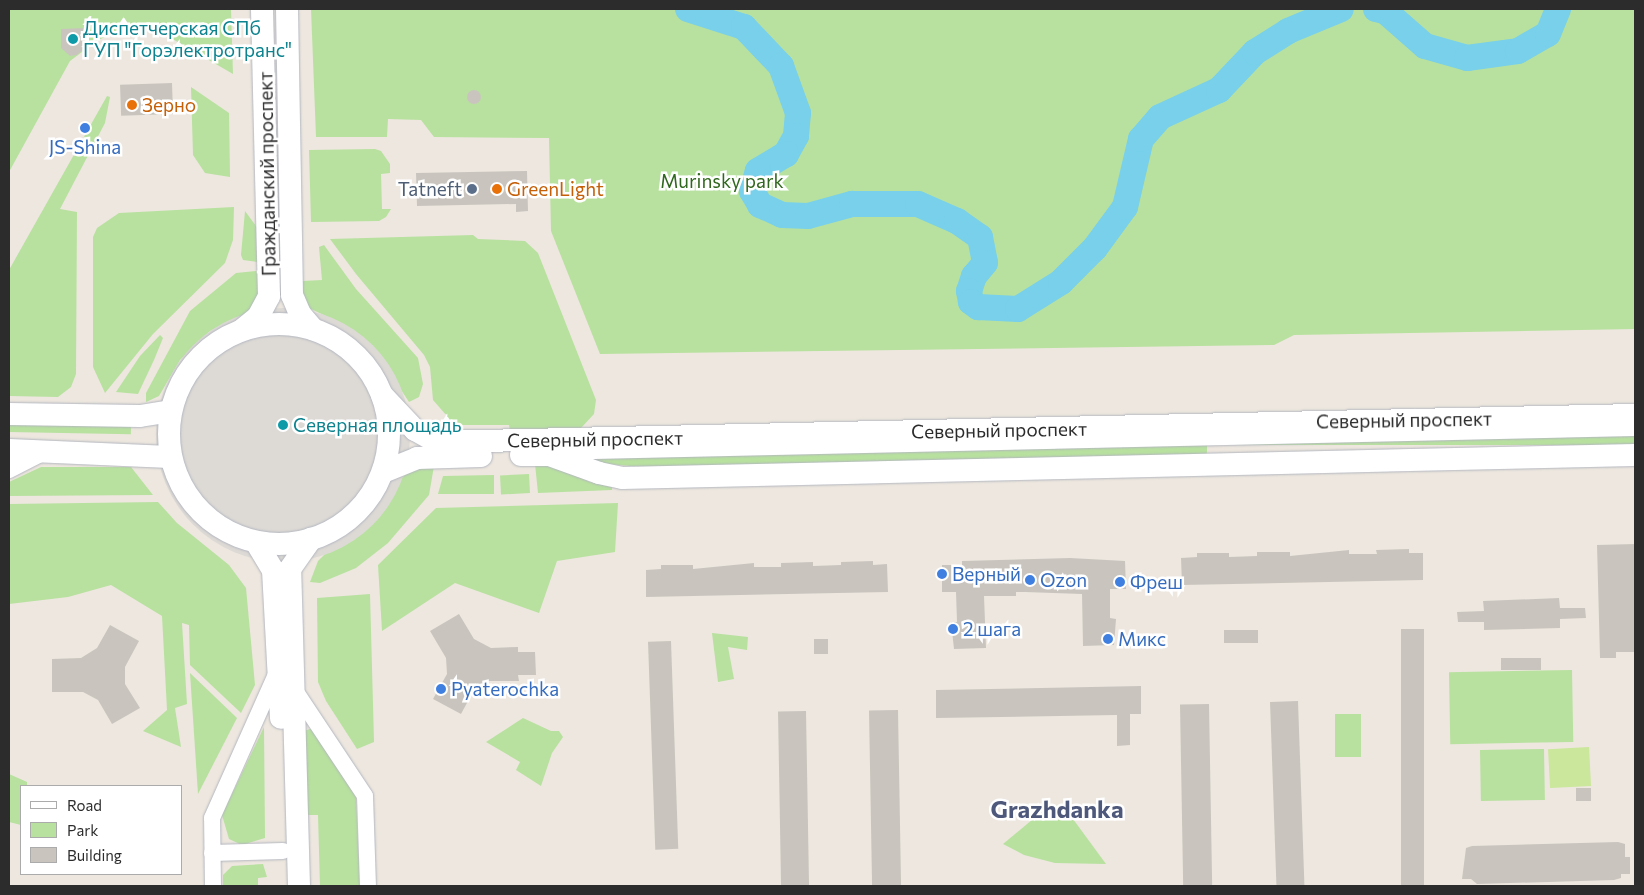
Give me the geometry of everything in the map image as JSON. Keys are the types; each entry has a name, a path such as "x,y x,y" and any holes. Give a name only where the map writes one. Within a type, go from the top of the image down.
{"main road":[{"name":"Гражданский проспект","path":"243,330 258,317 269,296 262,9"},
{"name":"Гражданский проспект","path":"287,9 292,294 300,314 313,329"},
{"path":"266,324 313,329 336,339 355,354 371,373 382,395 389,430 383,472 356,512 327,532 311,539 293,543 256,542 226,531 201,512 182,486 170,456 171,412 180,385 196,361 217,342 243,330 266,324"},
{"name":"Северный проспект","path":"382,395 415,430 437,442 1635,415"},
{"path":"9,414 140,416 171,412"},
{"path":"9,450 170,456"},
{"name":"Северный проспект","path":"383,472 417,458 550,455 599,473 622,478 1635,455"},
{"path":"299,886 290,569 311,539"},
{"path":"256,542 273,570 276,674 280,699 284,886"}],"street":[{"name":"Северный проспект","path":"550,455 613,450 1635,428"},
{"path":"9,470 44,452"},
{"path":"213,886 212,818 276,674"},
{"path":"294,689 365,796 368,886"},
{"path":"212,853 283,850"}],"green space":[{"path":"9,9 231,9 233,74 157,30 126,28 98,40 70,61 9,172"},
{"name":"Murinsky park","path":"311,9 1635,9 1635,329 1294,335 1274,345 600,354 551,231 549,138 434,137 421,120 388,119 387,137 316,137"},
{"path":"191,87 229,113 230,177 205,173 193,155"},
{"path":"107,96 110,97 105,123 60,209 77,212 76,374 71,387 58,397 9,396 9,270"},
{"path":"375,149 381,151 390,164 390,173 381,174 382,209 391,209 386,217 379,221 311,222 309,150"},
{"path":"234,207 233,240 225,263 153,334 105,393 93,367 93,237 97,228 119,213"},
{"path":"245,211 256,226 257,262 243,260 241,255"},
{"path":"473,235 478,239 525,241 538,253 596,400 594,414 581,428 510,432 509,425 447,425 447,416 433,400 430,367 424,355 356,274 330,239"},
{"path":"324,245 356,289 418,358 423,384 419,397 409,402 374,349 332,319 309,308 303,297 302,281 322,280 319,247"},
{"path":"257,271 258,294 249,312 210,331 180,360 159,396 146,402 146,393 190,311 236,273"},
{"path":"160,335 163,338 138,394 116,392 140,356"},
{"path":"9,424 131,426 131,434 9,432"},
{"path":"1217,433 1635,433 1635,445 1217,445"},
{"path":"1207,442 1207,454 642,467 592,461 590,456"},
{"path":"535,464 555,465 590,482 612,487 612,490 538,493"},
{"path":"434,466 429,495 388,543 356,568 320,583 310,582 318,561 407,473 416,467"},
{"path":"41,467 131,467 153,495 9,496 9,482"},
{"path":"529,474 530,493 501,494 500,476"},
{"path":"494,475 494,494 438,494 443,476"},
{"path":"158,502 177,523 229,565 246,588 255,685 241,713 190,665 189,625 182,623 187,704 175,708 181,747 143,731 167,710 162,616 111,585 68,597 9,604 9,504"},
{"path":"618,503 615,552 557,561 539,613 455,583 382,631 378,565 436,508"},
{"path":"370,594 374,742 357,749 326,701 318,682 317,598"},
{"path":"712,633 748,637 747,650 728,647 734,679 718,682"},
{"path":"1572,670 1573,742 1450,744 1449,672"},
{"path":"190,673 237,718 198,794"},
{"path":"1335,714 1361,714 1361,757 1335,757"},
{"path":"523,718 551,731 559,731 563,737 552,753 541,786 516,770 520,762 486,742"},
{"path":"264,727 265,838 242,845 229,839 222,815"},
{"path":"313,728 356,797 360,886 320,886 318,815 305,815 304,731"},
{"path":"1589,747 1591,786 1550,788 1548,749"},
{"path":"1544,749 1545,800 1481,801 1480,750"},
{"path":"9,774 27,782 27,785 20,785 20,825 9,822"},
{"path":"1051,804 1061,807 1073,819 1106,864 1055,863 1024,855 1003,844"},
{"path":"263,864 267,877 258,878 258,886 223,886 223,875 232,866"}],"shaded area":[{"name":"Северная площадь","path":"283,308 320,314 343,323 363,337 381,355 395,375 404,398 410,435 404,472 395,495 381,515 363,533 343,547 320,556 283,562 246,556 223,547 203,533 185,515 171,495 162,472 156,435 162,398 171,375 185,355 203,337 223,323 246,314"}],"building":[{"name":"Диспетчерская СПб ГУП \"Горэлектротранс\"","path":"85,28 86,47 77,55 70,56 61,48 61,29"},
{"path":"172,83 173,114 121,116 120,85"},
{"path":"471,90 477,90 481,97 477,104 471,104 467,100 467,94"},
{"name":"Tatneft","path":"527,171 528,211 516,212 516,204 417,206 416,173"},
{"path":"1635,544 1635,652 1616,652 1616,658 1600,658 1597,545"},
{"path":"1409,549 1409,553 1423,553 1423,580 1182,585 1181,558 1197,557 1197,553 1229,553 1229,557 1257,556 1257,552 1290,552 1290,556 1349,550 1349,554 1377,554 1376,550"},
{"path":"1070,558 1125,561 1126,589 1110,589 1110,618 1116,619 1114,645 1083,646 1082,594 1016,592 1016,596 984,596 986,648 954,649 951,622 957,622 956,592 942,592 942,565 962,565 962,561"},
{"path":"873,561 873,565 887,564 888,592 646,597 646,570 661,569 661,565 693,565 693,569 754,563 754,567 781,567 781,563 813,562 813,566 841,565 841,562"},
{"path":"1559,598 1560,608 1585,608 1586,618 1560,619 1560,628 1484,630 1484,622 1458,622 1457,612 1484,611 1483,601"},
{"path":"459,614 474,639 491,648 518,647 518,652 535,652 536,675 518,675 519,681 489,681 474,690 461,714 433,699 447,674 446,658 430,631"},
{"path":"110,625 139,641 125,667 125,684 140,708 112,724 98,700 83,692 52,692 52,659 81,658 97,648"},
{"path":"1401,629 1424,629 1424,886 1401,886"},
{"path":"1224,630 1258,630 1258,643 1224,643"},
{"path":"814,639 828,639 828,654 814,654"},
{"path":"671,641 678,849 655,850 648,642"},
{"path":"1501,658 1541,658 1541,670 1501,670"},
{"path":"1141,686 1141,714 1130,714 1130,745 1117,746 1117,715 936,718 936,690"},
{"path":"1298,701 1304,886 1276,886 1270,702"},
{"path":"1209,704 1212,886 1183,886 1180,705"},
{"path":"898,710 901,886 872,886 869,711"},
{"path":"778,711 806,711 809,886 781,886"},
{"path":"1576,788 1591,788 1591,801 1576,801"},
{"path":"1618,842 1625,844 1625,857 1630,857 1630,874 1621,874 1621,878 1614,880 1477,884 1471,879 1462,879 1466,848 1472,846"}],"waterway":[{"path":"688,9 744,27 781,66 798,113 796,136 786,154 758,171 752,191 760,205 782,215 808,216 852,204 918,204 957,221 980,237 985,263 974,276 969,291 971,302 978,307 1018,309 1061,282 1095,248 1125,207 1141,139 1160,117 1219,90 1255,52 1288,31 1341,9"},
{"path":"1376,9 1385,11 1425,46 1467,58 1518,51 1548,34 1558,9"}],"place":[{"name":"Диспетчерская СПб ГУП \"Горэлектротранс\"","path":"73,39"},
{"name":"Зерно","path":"132,105"},
{"name":"JS-Shina","path":"85,128"},
{"name":"Tatneft","path":"472,189"},
{"name":"GreenLight","path":"497,189"},
{"name":"Северная площадь","path":"283,425"},
{"name":"Верный","path":"942,574"},
{"name":"Ozon","path":"1030,580"},
{"name":"Фреш","path":"1120,582"},
{"name":"2 шага","path":"953,629"},
{"name":"Микс","path":"1108,639"},
{"name":"Pyaterochka","path":"441,689"}],"district":[{"name":"Grazhdanka","path":"1057,809"}]}
